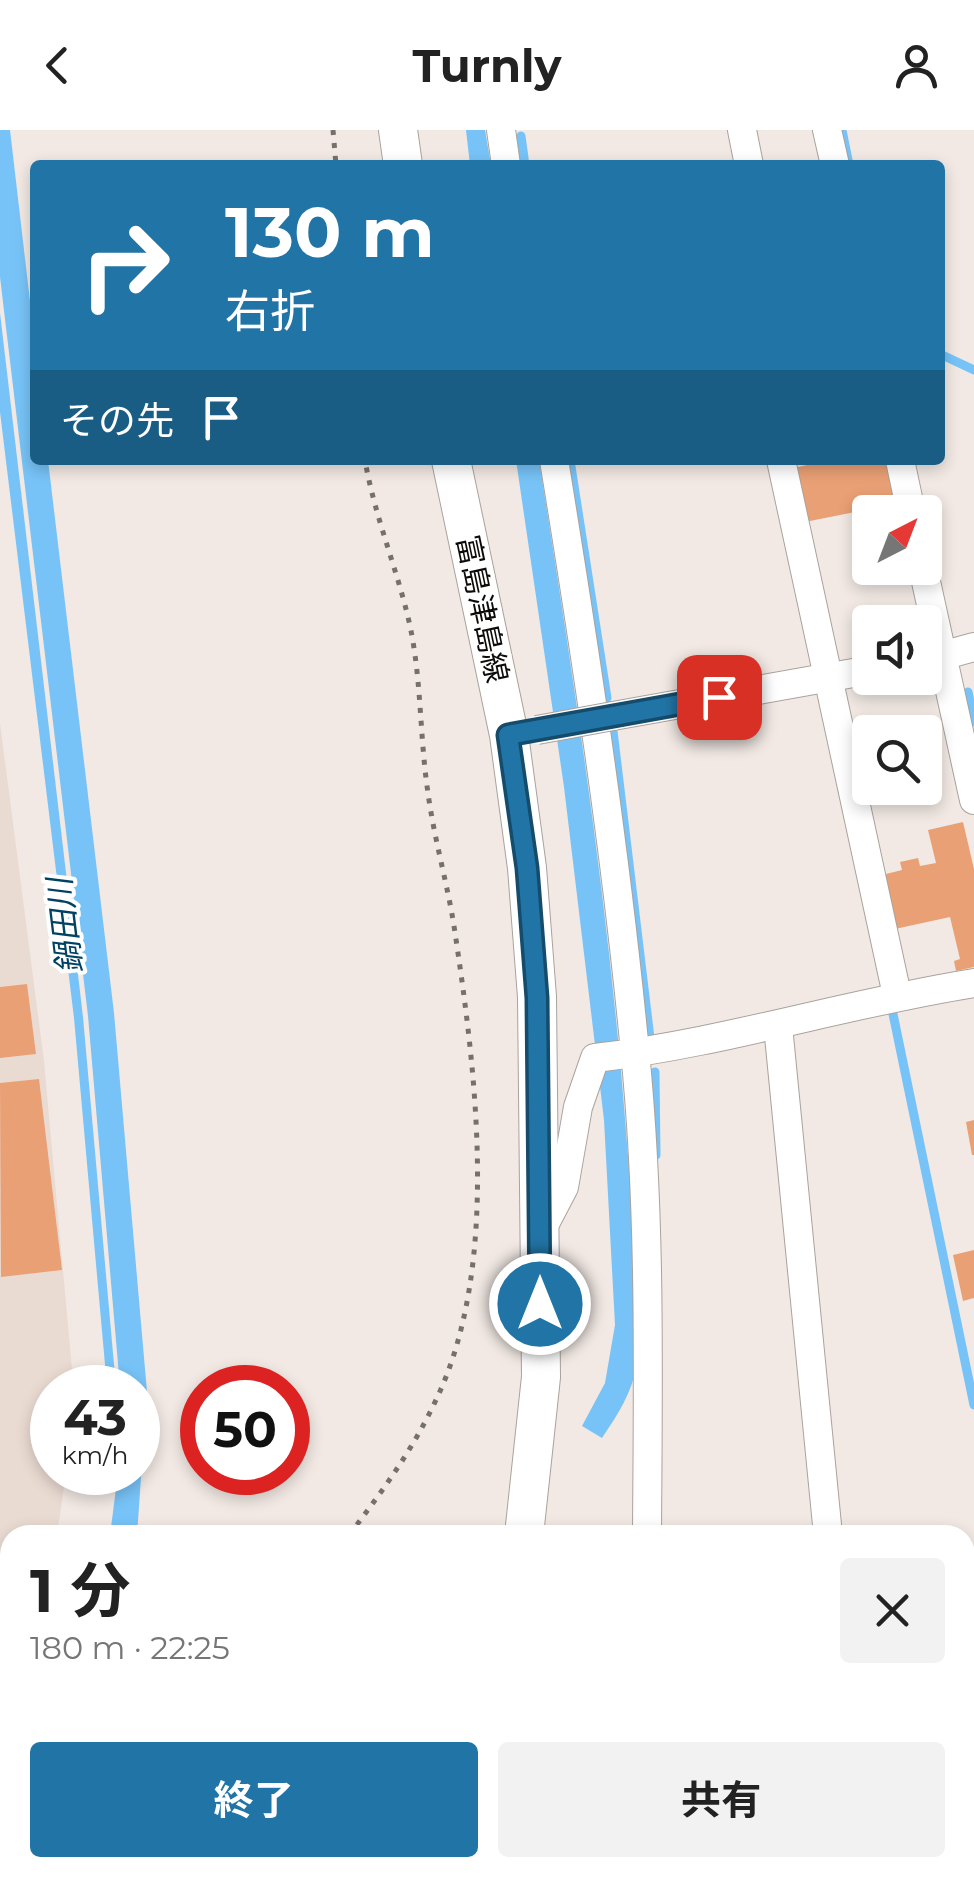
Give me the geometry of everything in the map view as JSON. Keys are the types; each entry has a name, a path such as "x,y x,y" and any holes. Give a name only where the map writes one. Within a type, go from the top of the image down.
{"main road":[{"path":"398,130 401,160"},
{"name":"富島津島線","path":"452,465 523,733 527,868 537,998 541,1377 525,1525"}],"street":[{"path":"500,130 505,160"},
{"path":"742,130 748,160"},
{"path":"827,130 834,160"},
{"path":"555,465 593,698 618,1055 646,1228 647,1525"},
{"path":"782,465 897,995"},
{"path":"901,465 907,495"},
{"path":"942,657 974,647"},
{"path":"523,733 852,673"},
{"path":"942,687 974,800"},
{"path":"540,1232 564,1187 578,1106 618,1055 778,1026 897,995 974,983"},
{"path":"778,1026 827,1525"}],"path":[{"path":"333,130 336,160"},
{"path":"355,1525 412,1447 437,1399 467,1311 480,1199 454,926 428,793 416,669 407,613 370,493 367,465"}],"shaded area":[{"path":"0,723 44,1061 72,1365 30,1365 30,1495 63,1495 58,1525 0,1525"}],"water":[{"path":"0,130 10,130 30,301 30,465 49,465 114,1013 145,1365 118,1365 88,1016 0,277"},
{"path":"466,130 485,130 490,160 469,160"},
{"name":"鍋田川","path":"0,313 83,1017 114,1365 105,1365 74,1018 0,412"},
{"path":"517,465 540,465 566,630 611,972 638,1254 640,1337 635,1375 602,1438 582,1426 605,1383 615,1325 604,1120 564,787"},
{"path":"115,1495 140,1495 138,1525 111,1525"}],"building":[{"path":"887,465 893,495 852,495 852,513 805,522 793,468"},
{"path":"963,822 974,869 974,967 956,971 954,961 960,959 950,917 895,929 882,875 902,870 900,862 918,858 920,866 936,863 928,830"},
{"path":"27,984 36,1054 0,1058 0,987"},
{"path":"39,1079 62,1270 1,1277 0,1083"},
{"path":"974,1120 974,1155 972,1155 966,1122"},
{"path":"974,1250 974,1298 963,1301 953,1255"}],"waterway":[{"path":"842,130 848,160"},
{"path":"521,136 524,160"},
{"path":"945,356 974,370"},
{"path":"571,465 607,698"},
{"path":"968,692 974,722"},
{"path":"613,731 650,1038"},
{"path":"893,1014 974,1405"},
{"path":"655,1072 656,1155"}],"route":[{"path":"540,1304 537,998 527,868 508,735 719,697"}]}
